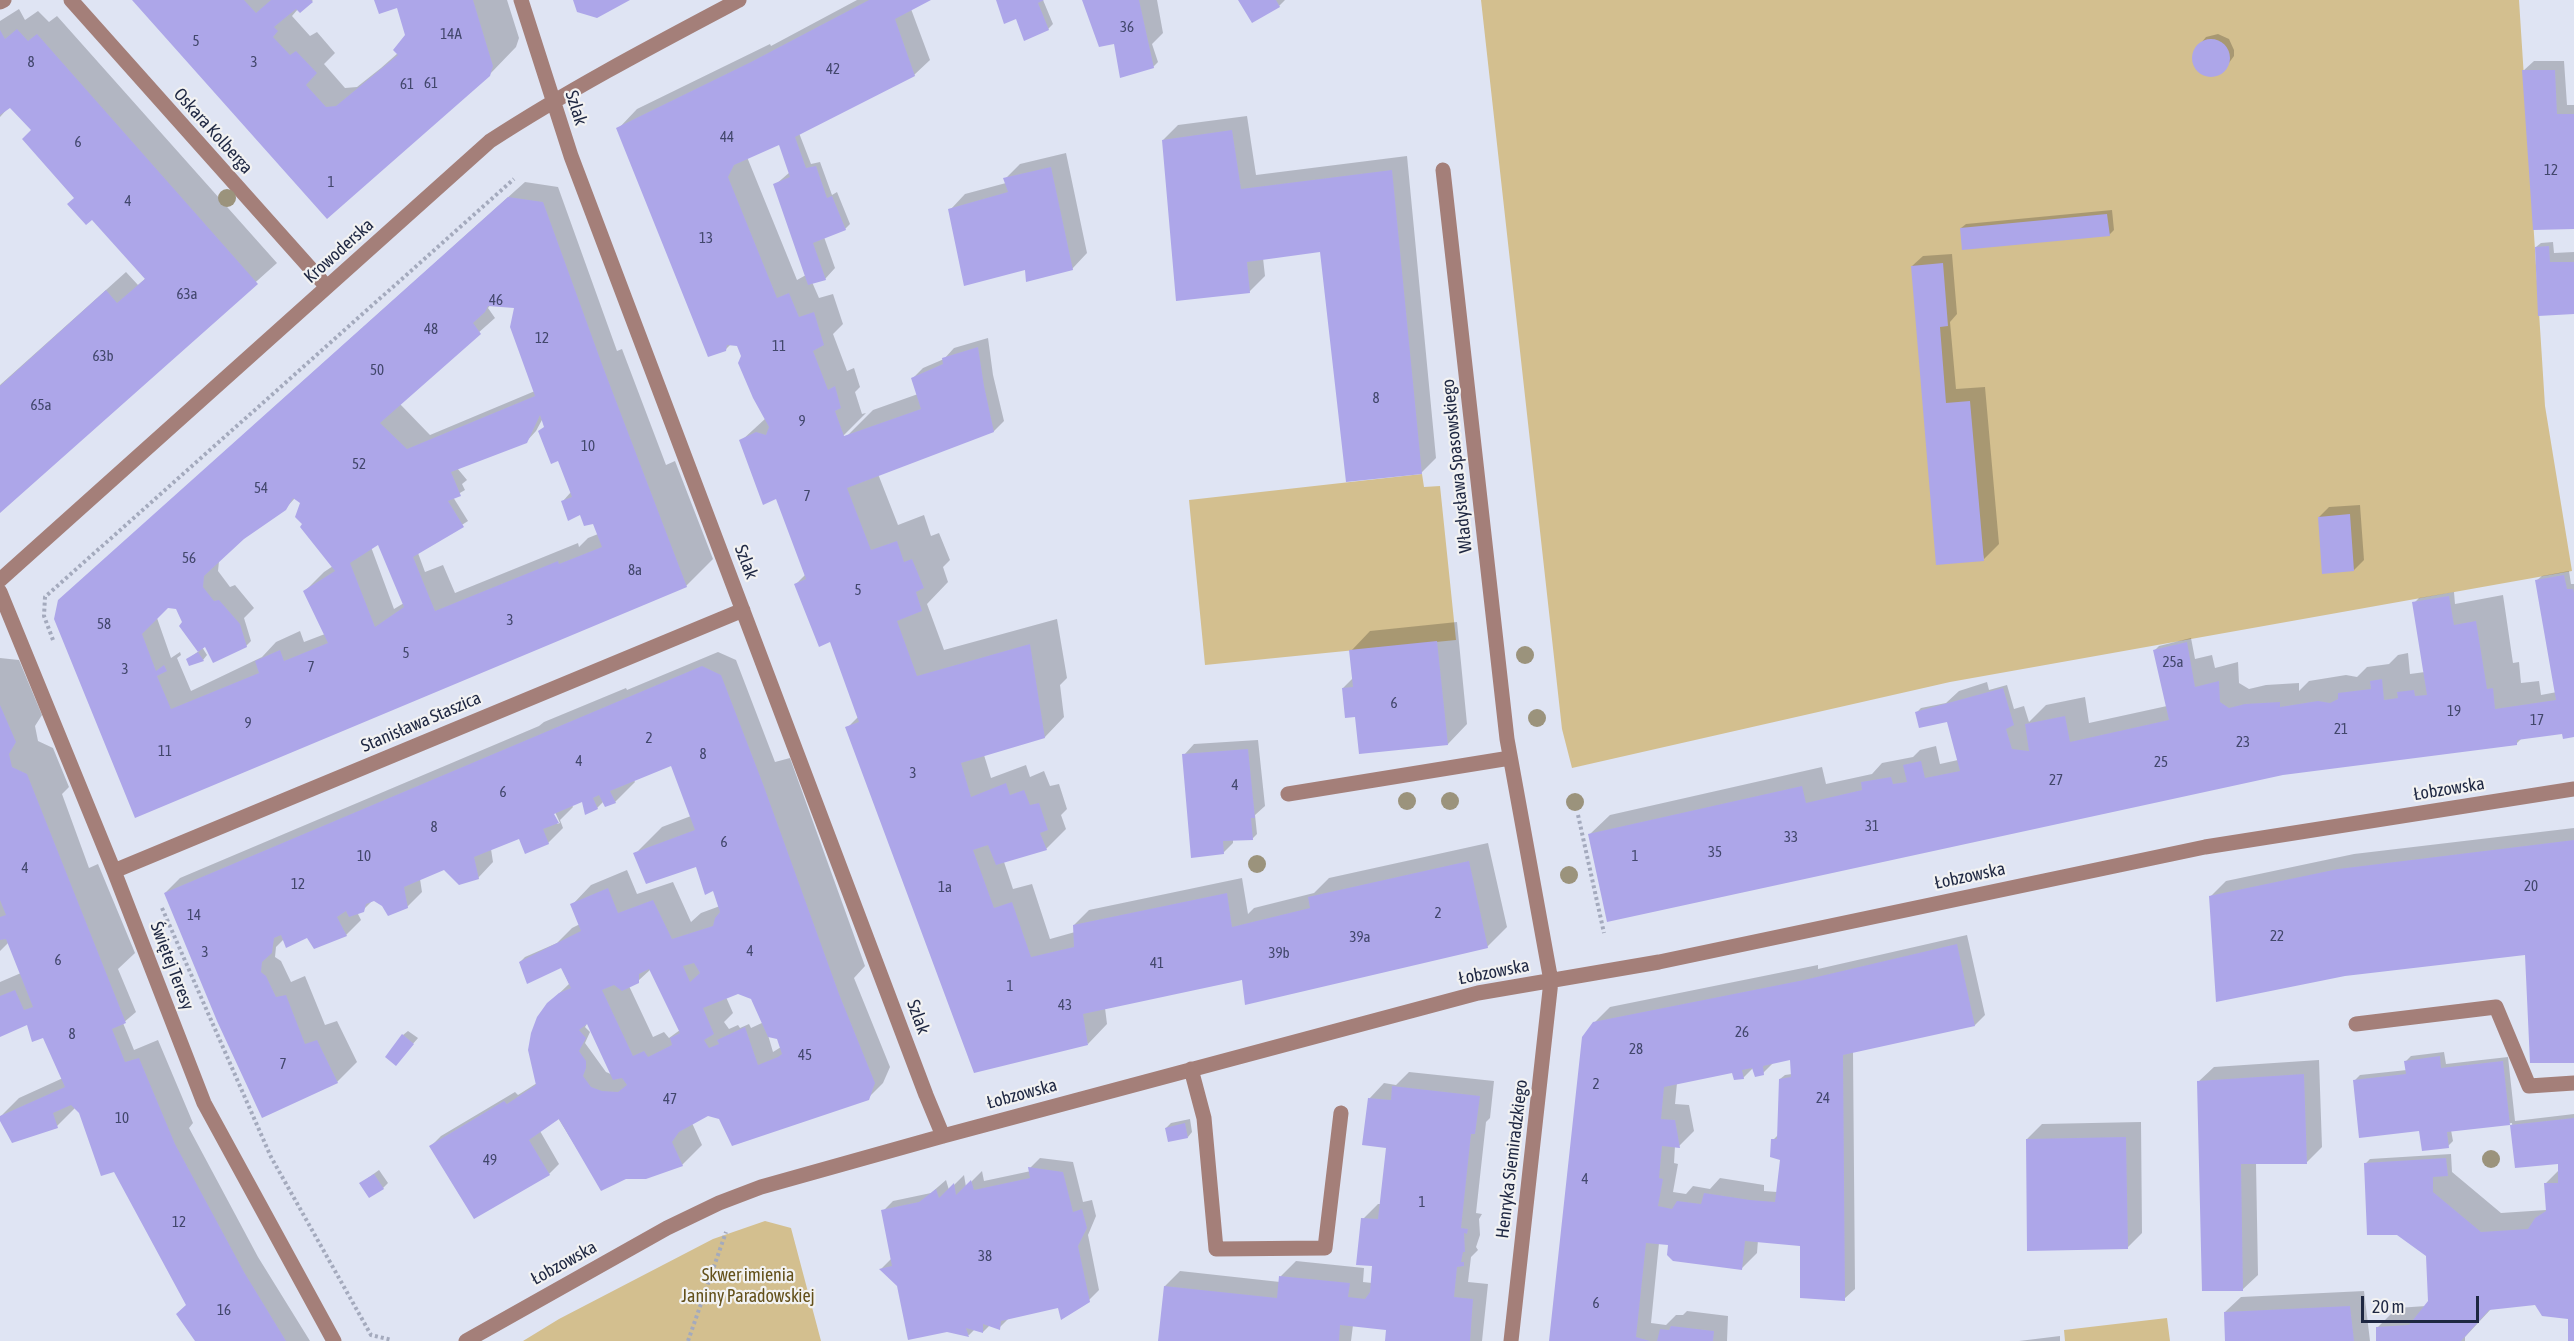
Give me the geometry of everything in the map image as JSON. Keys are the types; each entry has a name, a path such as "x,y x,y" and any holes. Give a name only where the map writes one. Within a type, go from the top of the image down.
{"street":[{"name":"Oskara Kolberga","path":"71,0 327,287"},
{"name":"Szlak","path":"521,0 571,156 943,1136"},
{"name":"Krowoderska","path":"0,580 490,141 553,100 739,0"},
{"name":"Władysława Spasowskiego","path":"1443,170 1507,739 1551,981"},
{"name":"Świętej Teresy","path":"0,592 114,871 204,1103 334,1341"},
{"name":"Stanisława Staszica","path":"114,871 743,610"},
{"path":"1288,794 1510,758"},
{"name":"Łobzowska","path":"466,1341 656,1234 719,1203 761,1187 1478,993 1659,962 2205,847 2574,789"},
{"name":"Henryka Siemiradzkiego","path":"1510,1341 1551,981"},
{"path":"2355,1024 2496,1007 2529,1086 2574,1083"},
{"path":"1191,1069 1202,1110 1216,1249 1325,1248 1341,1113"}],"path":[{"path":"57,649 44,616 45,597 514,178"},
{"path":"1578,815 1595,879 1604,933"},
{"path":"159,902 271,1157 371,1335 392,1340"},
{"path":"688,1341 730,1222"}],"green space":[{"path":"1481,0 2519,0 2545,406 2572,571 1950,682 1572,768 1562,729"},
{"path":"1422,474 1424,487 1440,486 1456,640 1205,665 1189,500"},
{"name":"Skwer imienia Janiny Paradowskiej","path":"765,1221 791,1228 821,1341 523,1341 559,1319 713,1239"},
{"path":"2167,1318 2170,1341 2065,1341 2064,1330"}],"building":[{"path":"132,0 244,0 256,13 271,0 311,0 313,2 300,13 296,9 274,27 278,31 273,37 290,55 296,51 317,73 306,85 326,107 336,106 398,55 393,50 405,35 397,8 379,14 374,0 473,0 493,66 490,76 327,219"},
{"path":"573,0 630,0 597,18 577,12"},
{"path":"869,0 931,0 895,19 915,76 795,137 806,168 816,166 827,198 832,196 846,230 813,243 826,280 808,285 773,184 790,177 779,145 734,165 728,177 777,298 789,293 799,317 814,312 824,345 813,351 828,390 835,386 841,408 835,411 844,436 921,409 911,378 943,364 942,358 978,347 994,432 847,488 871,550 897,541 904,562 912,559 924,588 916,592 922,611 897,621 917,676 1030,644 1045,738 961,763 971,797 1006,783 1010,795 1024,790 1030,805 1039,803 1048,830 1040,833 1047,850 996,865 988,845 973,850 994,908 1012,902 1031,957 1074,947 1073,925 1227,893 1232,927 1310,908 1308,897 1469,861 1488,948 1245,1005 1242,980 1083,1014 1088,1045 974,1073 845,727 859,722 830,642 819,647 794,584 806,579 776,499 763,505 739,440 756,432 766,435 769,427 738,363 741,356 737,346 727,345 726,351 708,357 616,128 751,62"},
{"path":"996,0 1044,0 1038,3 1049,30 1024,41 1016,19 1004,24"},
{"path":"1082,0 1139,0 1154,68 1120,78 1114,44 1099,47"},
{"path":"1238,0 1276,0 1280,7 1252,23"},
{"path":"17,29 28,41 37,34 258,284 0,513 0,386 106,290 117,303 145,279 92,220 86,225 67,204 74,198 22,139 31,130 10,108 0,115 0,30 5,39"},
{"path":"2211,39 2225,44 2230,58 2225,72 2211,77 2197,72 2192,58 2197,44"},
{"path":"2522,70 2555,70 2557,114 2574,114 2574,229 2533,230"},
{"path":"1232,130 1241,189 1392,170 1422,474 1346,482 1320,252 1247,262 1250,293 1176,301 1162,140"},
{"path":"1051,167 1073,270 1026,282 1025,270 964,286 948,209 1008,192 1003,178"},
{"path":"508,197 543,202 687,587 135,818 54,619 58,600","holes":["488,306 514,308 510,327 535,396 407,449 380,423 481,334 473,323","540,415 544,427 538,431 551,464 558,461 572,497 561,501 568,521 580,515 584,526 593,524 602,547 559,564 558,561 435,611 413,557 464,527 448,501 461,496 451,472 527,443","293,498 300,503 295,517 302,524 300,527 335,571 303,591 328,643 284,661 280,650 255,661 259,673 171,709 157,676 167,671 164,665 156,671 142,634 168,608 176,609 182,622 179,626 198,652 205,647 213,663 247,647 240,624 219,600 214,601 203,587 204,576 244,539 286,510","378,545 404,607 375,627 350,563"]},
{"path":"2107,214 2110,236 1962,250 1960,228"},
{"path":"2549,246 2550,262 2574,262 2574,314 2538,316 2535,247"},
{"path":"1943,263 1948,326 1940,327 1946,403 1970,401 1984,561 1936,565 1911,266"},
{"path":"2350,514 2354,571 2322,574 2318,517"},
{"path":"2564,575 2567,589 2573,589 2574,593 2574,737 2563,739 2562,734 2517,740 2517,745 2283,775 1607,922 1588,834 1802,786 1806,803 1862,790 1861,782 1891,777 1893,784 1907,782 1903,765 1921,761 1925,778 1960,771 1947,722 1919,728 1915,712 2003,688 2014,725 2006,729 2012,749 2029,751 2025,724 2065,716 2070,742 2169,720 2153,650 2187,642 2195,687 2219,681 2220,702 2229,708 2245,704 2280,702 2280,707 2318,701 2330,703 2338,699 2338,693 2371,689 2370,681 2382,679 2384,700 2398,698 2397,692 2414,690 2415,696 2427,695 2412,602 2449,596 2454,625 2476,621 2487,689 2493,688 2495,709 2556,700 2535,580"},
{"path":"1437,641 1448,745 1359,754 1355,717 1345,718 1342,688 1353,687 1349,650"},
{"path":"198,652 204,661 189,666 186,659"},
{"path":"702,666 721,675 839,994 875,1083 869,1100 732,1146 719,1119 708,1116 679,1132 672,1142 683,1166 646,1179 626,1179 601,1191 559,1119 529,1140 550,1175 474,1219 429,1146 504,1101 507,1104 536,1085 528,1050 531,1033 537,1017 547,1003 559,993 571,988 561,968 527,984 519,962 581,931 570,904 608,888 618,913 653,900 672,939 713,926 720,912 713,891 705,895 696,867 646,884 633,853 695,830 671,766 610,791 616,803 605,807 599,795 593,798 598,809 585,815 582,802 554,814 559,823 543,829 549,844 525,854 519,839 474,857 479,879 459,885 444,870 404,887 408,908 388,916 382,906 374,901 366,904 364,912 349,917 346,911 337,917 347,936 314,949 307,938 286,948 281,935 274,938 272,953 262,962 261,972 266,976 276,997 286,995 305,1044 317,1040 338,1083 262,1118 217,1021 164,893","holes":["694,963 700,973 690,982 683,966","649,969 680,1033 670,1038 672,1045 648,1057 644,1051 633,1056 602,990 614,985 622,991 639,983 639,974","738,994 751,999 768,1037 777,1039 782,1054 758,1065 745,1027 717,1040 719,1044 709,1048 704,1040 714,1034 703,1008","587,1024 613,1080 622,1078 627,1085 618,1092 602,1091 591,1087 583,1076 586,1061 579,1051 586,1038 579,1030"]},
{"path":"0,705 16,742 9,754 12,767 27,774 126,1023 112,1029 125,1062 139,1058 175,1144 244,1272 286,1341 195,1341 176,1314 186,1305 114,1172 101,1176 79,1113 71,1105 53,1113 58,1128 12,1143 0,1121 0,1116 65,1087 43,1038 32,1042 27,1025 0,1037 0,996 15,990 24,1010 33,1007 6,939 0,940 0,917 6,915 0,900"},
{"path":"1248,749 1255,818 1251,818 1253,840 1223,841 1224,854 1191,858 1182,754"},
{"path":"2574,840 2574,1063 2530,1063 2525,955 2345,976 2216,1002 2209,896 2338,869"},
{"path":"1957,944 1975,1026 1843,1055 1845,1301 1800,1298 1800,1246 1745,1241 1742,1270 1673,1261 1667,1255 1668,1245 1646,1243 1636,1337 1650,1341 1549,1341 1582,1037 1593,1022 1804,980","holes":["1790,1060 1791,1077 1779,1079 1777,1139 1771,1139 1770,1157 1780,1160 1775,1202 1704,1193 1701,1204 1677,1201 1672,1209 1658,1206 1663,1179 1659,1178 1662,1146 1680,1148 1675,1120 1661,1119 1664,1087 1732,1073 1734,1080 1744,1079 1742,1070 1752,1068 1755,1077 1764,1075 1763,1066"]},
{"path":"402,1034 414,1044 396,1066 385,1057"},
{"path":"2440,1056 2441,1068 2503,1061 2510,1125 2447,1132 2449,1148 2422,1151 2419,1131 2359,1138 2353,1080 2406,1074 2404,1061"},
{"path":"2304,1074 2307,1164 2241,1164 2243,1291 2202,1291 2197,1081"},
{"path":"1392,1086 1480,1096 1475,1134 1471,1134 1461,1228 1468,1229 1467,1234 1464,1233 1465,1252 1463,1252 1461,1262 1464,1262 1464,1266 1457,1267 1454,1297 1473,1299 1470,1341 1385,1341 1386,1330 1340,1325 1339,1341 1158,1341 1164,1286 1277,1298 1279,1276 1350,1283 1348,1297 1365,1299 1370,1292 1372,1266 1356,1265 1361,1218 1378,1219 1386,1148 1362,1145 1368,1098 1391,1100"},
{"path":"2574,1118 2574,1341 2568,1341 2568,1319 2542,1316 2535,1305 2489,1310 2461,1341 2376,1341 2376,1327 2409,1325 2428,1301 2426,1256 2397,1235 2367,1235 2364,1163 2446,1158 2448,1176 2433,1177 2433,1192 2481,1232 2528,1229 2535,1218 2546,1211 2544,1183 2558,1183 2558,1164 2515,1168 2510,1125"},
{"path":"1185,1123 1188,1138 1168,1142 1165,1128"},
{"path":"2126,1137 2128,1249 2027,1251 2026,1139"},
{"path":"1028,1167 1063,1172 1073,1212 1082,1209 1087,1228 1078,1246 1090,1302 1061,1320 1058,1308 1001,1321 1000,1330 983,1324 983,1333 966,1328 969,1337 947,1332 908,1340 897,1286 879,1269 892,1266 881,1210 919,1202 936,1189 939,1198 954,1183 956,1195 971,1180 974,1190 1030,1178"},
{"path":"374,1174 384,1189 369,1198 359,1183"},
{"path":"2350,1306 2354,1341 2225,1341 2224,1312"},
{"path":"1671,1326 1714,1331 1713,1341 1657,1341 1660,1329 1669,1330"}]}
